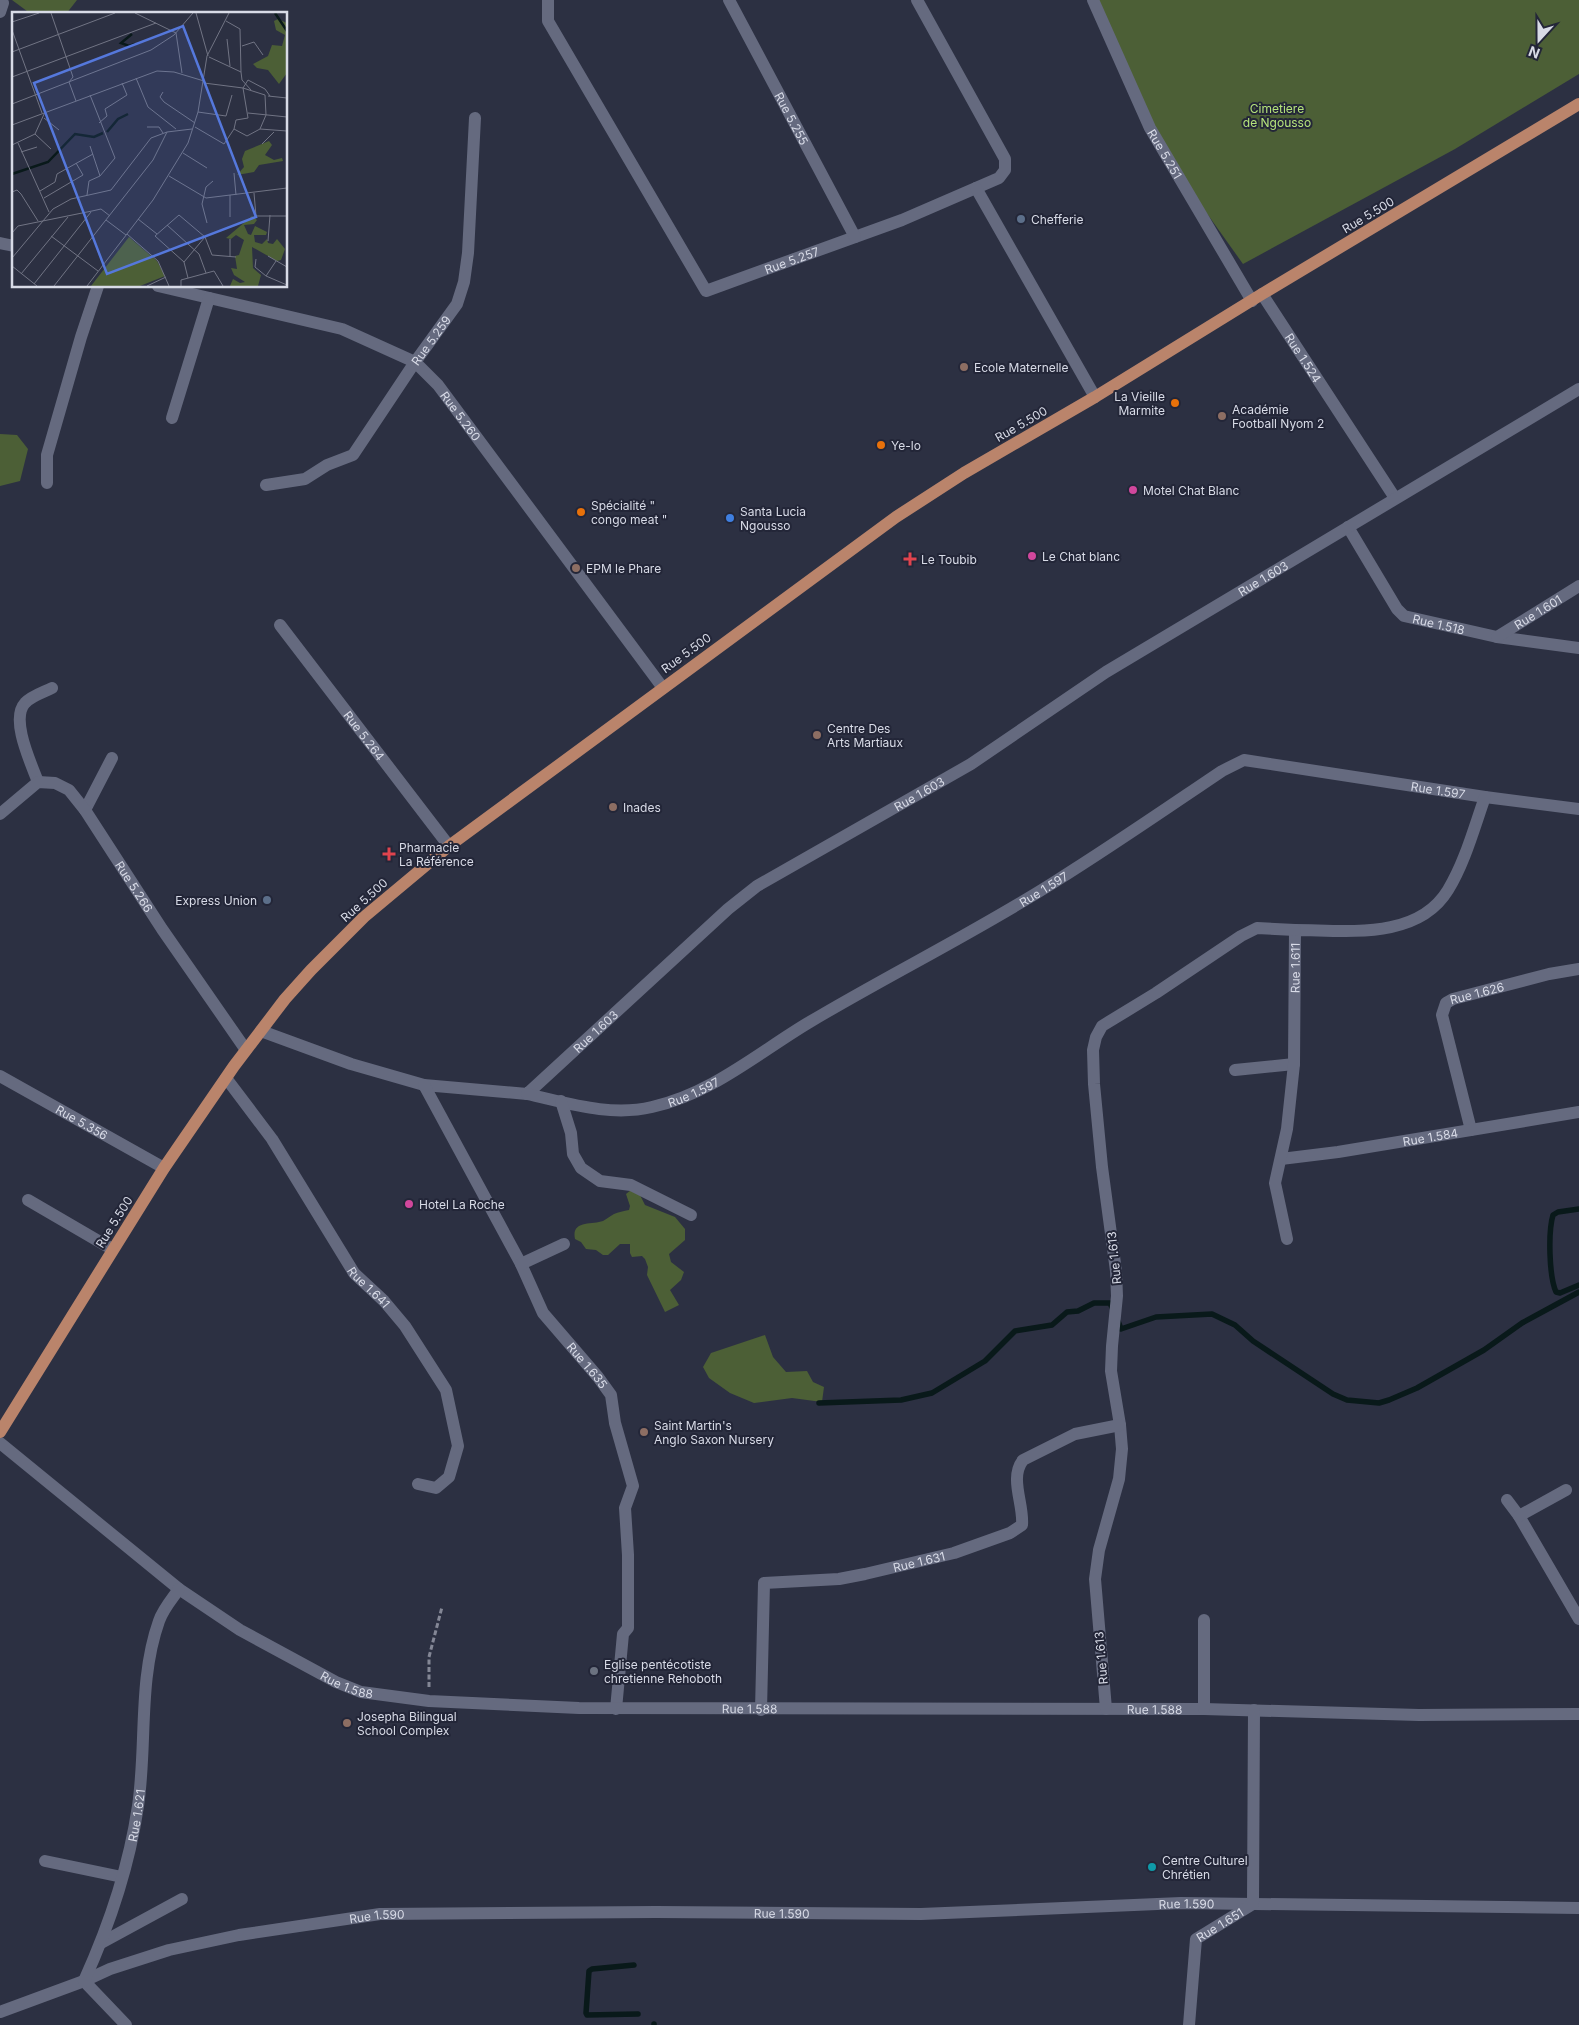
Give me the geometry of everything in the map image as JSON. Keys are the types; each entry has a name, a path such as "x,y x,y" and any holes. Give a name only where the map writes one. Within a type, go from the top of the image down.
{"main road":[{"name":"Rue 5.500","path":"0,1432 4,1415 164,1168 226,1078 260,1030 304,977 364,917 449,846 896,518 964,473 1095,397 1579,104"}],"street":[{"name":"Rue 5.257","path":"548,0 548,21 706,291 902,220 999,178 1005,170 1005,159 917,0"},
{"name":"Rue 5.255","path":"729,0 855,237"},
{"name":"Rue 5.251","path":"1093,0 1150,128 1257,298"},
{"path":"0,2 2,3 0,12"},
{"name":"Rue 5.259","path":"266,485 305,479 326,465 353,455 415,362 457,304 464,282 468,252 475,118"},
{"path":"976,188 1095,397"},
{"path":"47,483 47,455 97,288"},
{"name":"Rue 5.260","path":"166,288 342,329 415,362 438,385 663,688"},
{"path":"172,418 209,298"},
{"name":"Rue 1.524","path":"1257,298 1395,498"},
{"name":"Rue 1.603","path":"527,1094 728,909 757,886 971,764 1106,672 1579,389"},
{"name":"Rue 1.518","path":"1348,527 1397,609 1404,616 1496,637 1579,648"},
{"name":"Rue 1.601","path":"1496,637 1579,586"},
{"name":"Rue 5.264","path":"280,625 449,846"},
{"path":"0,814 38,782 19,726 19,713 25,702 52,688"},
{"path":"85,810 112,758"},
{"name":"Rue 1.597","path":"527,1094 588,1108 617,1112 652,1107 691,1094 738,1069 808,1023 1056,881 1222,770 1244,760 1485,797 1579,809"},
{"name":"Rue 5.266","path":"38,782 55,783 69,790 85,810 162,929 246,1050"},
{"name":"Rue 1.611","path":"1287,1239 1274,1183 1287,1129 1294,1064 1295,930 1371,930 1398,926 1419,917 1436,904 1447,892 1457,873 1485,797"},
{"name":"Rue 1.613","path":"1106,1710 1095,1579 1099,1550 1119,1479 1122,1449 1111,1371 1117,1296 1116,1271 1102,1167 1094,1084 1093,1050 1096,1037 1102,1026 1156,993 1241,936 1257,928 1295,930"},
{"name":"Rue 1.626","path":"1471,1130 1442,1015 1446,1003 1453,999 1549,974 1579,969"},
{"path":"260,1030 351,1064 424,1085 527,1094"},
{"path":"1235,1070 1294,1064"},
{"name":"Rue 5.356","path":"0,1076 164,1168"},
{"name":"Rue 1.641","path":"226,1078 272,1139 354,1273 384,1301 405,1326 446,1390 458,1446 449,1477 436,1488 418,1484"},
{"name":"Rue 1.635","path":"424,1085 521,1264 543,1313 611,1395 615,1423 632,1486 625,1508 628,1555 628,1628 623,1634 616,1708"},
{"path":"561,1101 571,1133 573,1154 581,1168 600,1181 631,1185 691,1215"},
{"name":"Rue 1.584","path":"1281,1159 1338,1152 1579,1112"},
{"path":"28,1200 112,1249"},
{"path":"521,1264 564,1244"},
{"name":"Rue 1.631","path":"761,1710 764,1583 838,1579 865,1574 954,1553 1010,1533 1022,1525 1016,1477 1017,1467 1023,1460 1075,1434 1120,1425"},
{"name":"Rue 1.588","path":"0,1443 179,1589 240,1630 336,1682 361,1692 429,1701 616,1708 761,1710 1204,1709 1419,1715 1578,1713"},
{"path":"1519,1516 1566,1490"},
{"path":"1507,1500 1519,1516 1579,1619"},
{"name":"Rue 1.621","path":"84,1981 101,1943 122,1877 138,1806 146,1681 153,1642 162,1613 179,1589"},
{"path":"1204,1620 1204,1709"},
{"name":"Rue 1.651","path":"1189,2025 1196,1939 1254,1904 1254,1710"},
{"path":"45,1861 122,1877"},
{"path":"101,1943 182,1899"},
{"name":"Rue 1.590","path":"0,2012 84,1981 110,1969 169,1950 248,1934 380,1914 656,1912 921,1914 1181,1903 1579,1908"},
{"path":"84,1981 126,2025"}],"path":[{"path":"429,1701 429,1657 442,1607"}],"green space":[{"path":"12,0 77,0 68,12 28,12"},
{"name":"Cimetiere de Ngousso","path":"1092,0 1579,0 1579,74 1455,149 1243,264 1141,121"},
{"path":"0,434 17,435 28,449 20,481 0,486"},
{"path":"631,1190 639,1193 645,1205 675,1217 685,1229 685,1240 669,1254 671,1262 684,1272 681,1280 670,1290 679,1305 665,1312 647,1275 648,1267 645,1259 642,1256 632,1257 630,1244 620,1244 608,1255 603,1255 596,1250 586,1249 581,1242 575,1239 576,1229 579,1226 603,1221 616,1213 629,1210 630,1206 626,1194"},
{"path":"765,1335 773,1357 786,1372 807,1371 813,1382 824,1387 822,1402 792,1398 754,1403 730,1393 709,1378 703,1367 711,1353"}],"waterway":[{"path":"1579,1209 1558,1212 1553,1215 1550,1243 1552,1276 1556,1292 1560,1293 1579,1285"},
{"path":"1118,1321 1121,1329 1156,1317 1212,1314 1235,1325 1253,1341 1333,1394 1347,1400 1379,1403 1417,1388 1484,1350 1522,1323 1579,1292"},
{"path":"819,1403 901,1400 932,1393 985,1361 1015,1331 1052,1325 1067,1312 1078,1311 1094,1303 1110,1303 1113,1310"},
{"path":"634,1965 592,1969 589,1971 586,2013 587,2015 638,2014"}],"place":[{"name":"Chefferie","path":"1021,219"},
{"name":"Ecole Maternelle","path":"964,367"},
{"name":"La Vieille Marmite","path":"1175,403"},
{"name":"Académie Football Nyom 2","path":"1222,416"},
{"name":"Ye-lo","path":"881,445"},
{"name":"Motel Chat Blanc","path":"1133,490"},
{"name":"Spécialité \" congo meat \"","path":"581,512"},
{"name":"Santa Lucia Ngousso","path":"730,518"},
{"name":"Le Chat blanc","path":"1032,556"},
{"name":"Le Toubib","path":"910,559"},
{"name":"EPM le Phare","path":"576,568"},
{"name":"Centre Des Arts Martiaux","path":"817,735"},
{"name":"Inades","path":"613,807"},
{"name":"Pharmacie La Référence","path":"389,854"},
{"name":"Express Union","path":"267,900"},
{"name":"Hotel La Roche","path":"409,1204"},
{"name":"Saint Martin's Anglo Saxon Nursery","path":"644,1432"},
{"name":"Eglise pentécotiste chretienne Rehoboth","path":"594,1671"},
{"name":"Josepha Bilingual School Complex","path":"347,1723"},
{"name":"Centre Culturel Chrétien","path":"1152,1867"}]}
